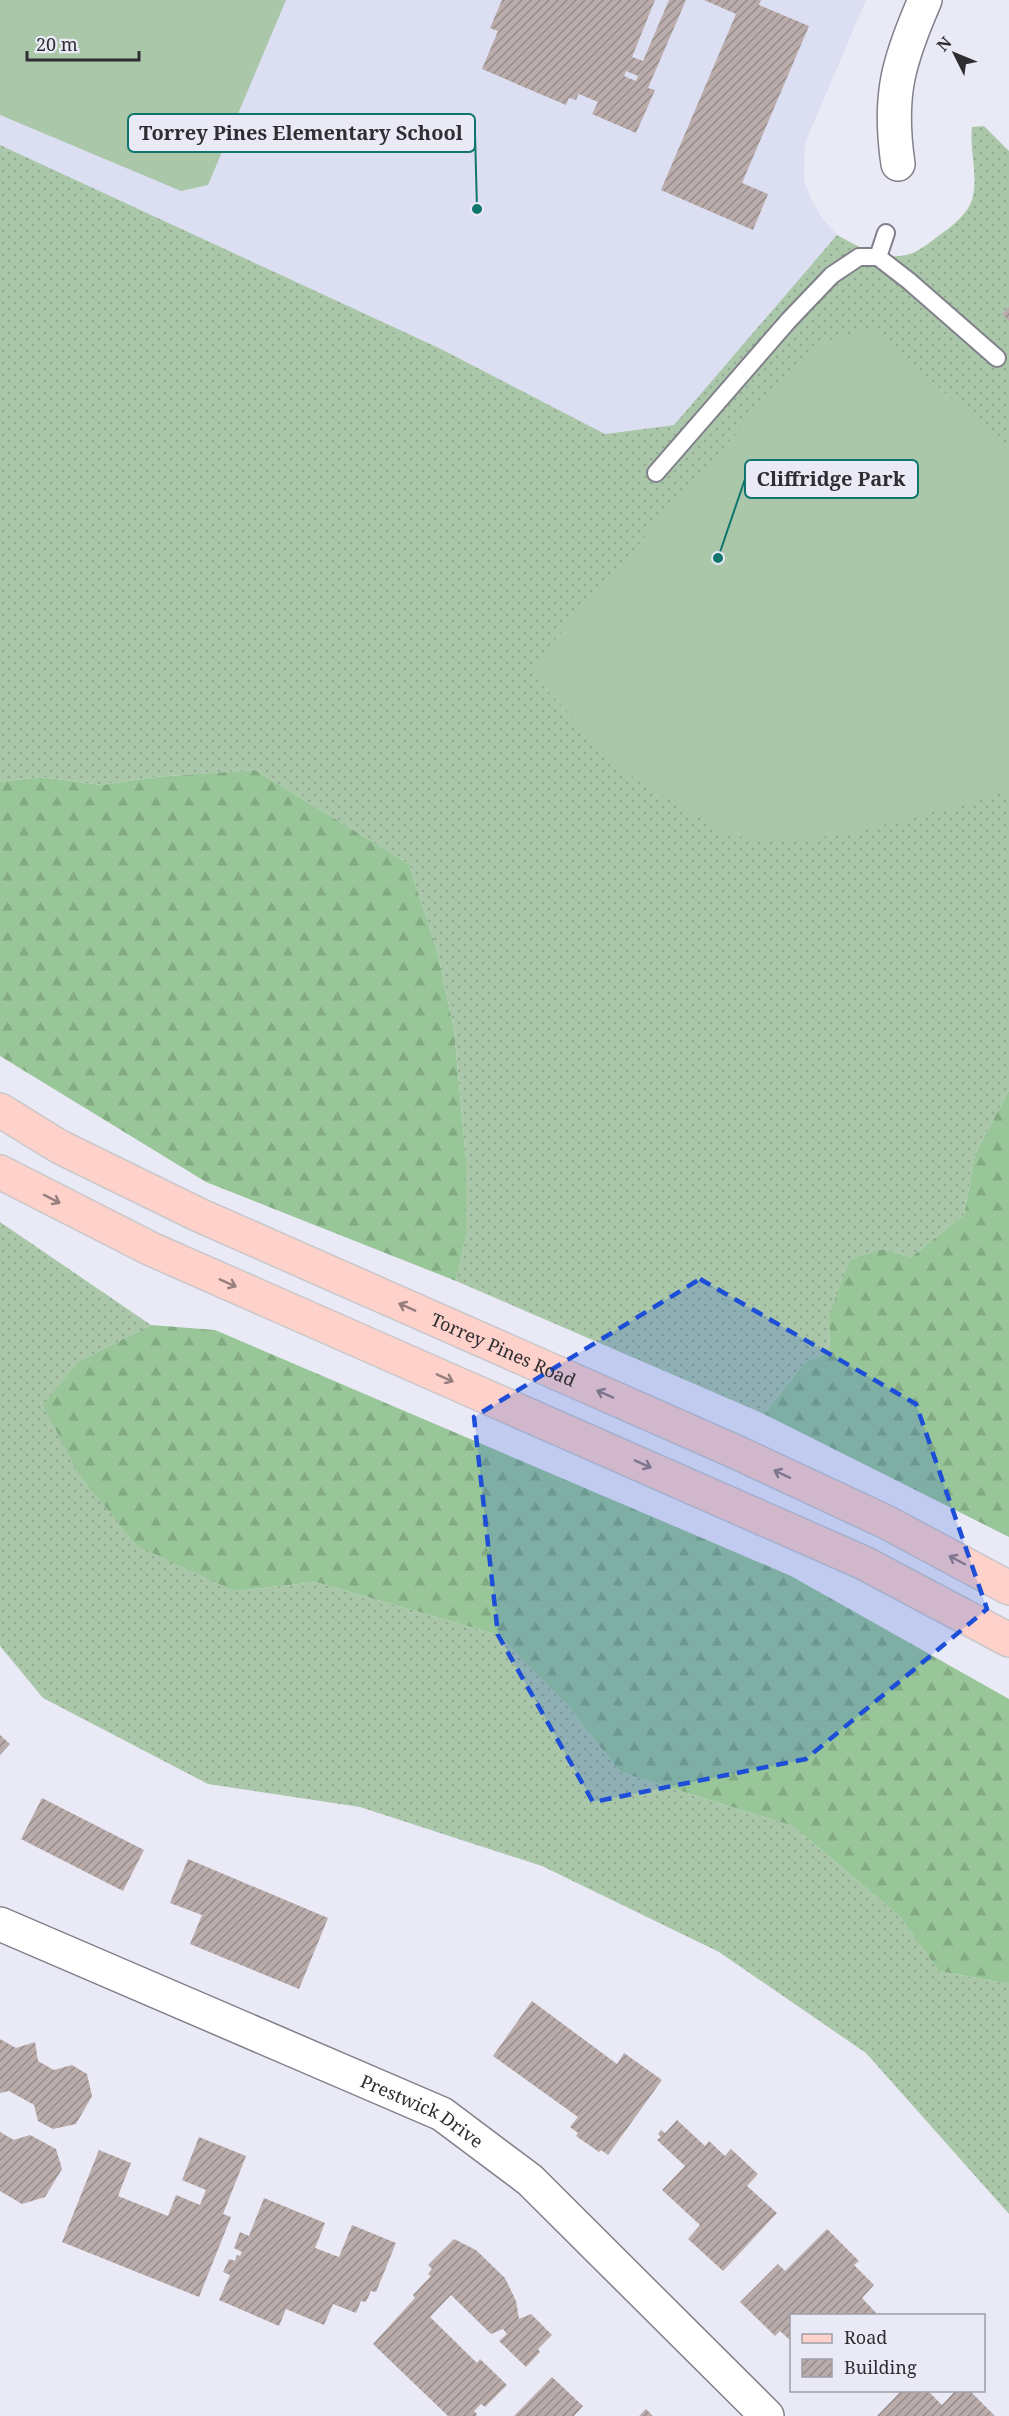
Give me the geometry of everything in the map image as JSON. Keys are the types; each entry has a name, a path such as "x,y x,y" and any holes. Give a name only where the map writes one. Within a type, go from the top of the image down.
{"main road":[{"name":"Torrey Pines Road","path":"0,1110 60,1147 199,1215 736,1452 886,1522 1009,1588"},
{"path":"0,1172 151,1249 864,1563 1009,1640"}],"street":[{"path":"898,164 893,123 896,87 904,51 925,0"},
{"name":"Prestwick Drive","path":"0,1924 441,2114 530,2180 767,2416"}],"lane":[{"path":"878,257 886,233"},
{"path":"656,473 832,274 859,257 878,257 997,358"}],"highlighted area":[{"path":"700,1279 916,1404 987,1609 806,1759 593,1802 498,1635 474,1417"}],"shaded area":[{"path":"0,0 866,0 805,143 804,180 811,199 822,218 837,235 674,425 604,434 441,349 0,145"}],"green space":[{"path":"0,0 286,0 208,185 181,191 0,115"},
{"path":"984,126 1009,151 1009,1090 975,1154 964,1215 911,1257 884,1249 829,1316 830,1352 806,1361 764,1414 456,1281 466,1236 466,1159 454,1029 438,954 409,864 255,770 154,777 102,785 40,777 0,782 0,145 441,349 605,434 674,425 837,235 881,255 900,256 919,250 949,228 964,213 972,200 975,182 972,127"},
{"path":"873,329 1009,450 1009,788 981,800 855,832 788,842 727,835 622,770 528,670 815,344"},
{"path":"255,770 409,864 438,954 454,1029 466,1159 466,1236 456,1281 206,1182 0,1056 0,782 40,777 102,785 154,777"},
{"path":"1009,1090 1009,1537 764,1414 806,1361 830,1352 829,1316 850,1260 884,1249 911,1257 964,1215 975,1154"},
{"path":"0,1222 151,1325 79,1361 235,1591 316,1582 498,1635 568,1706 620,1772 793,1826 899,1916 939,1971 1009,1984 1009,2214 866,2053 719,1952 542,1866 360,1807 208,1784 43,1698 0,1646"},
{"path":"151,1325 215,1330 791,1576 1009,1699 1009,1984 939,1971 899,1916 793,1826 620,1772 568,1706 498,1635 316,1582 235,1591 137,1546 78,1473 43,1405 79,1361"}],"building":[{"path":"502,0 655,0 632,57 643,61 669,0 686,0 648,88 655,90 636,133 592,114 598,102 579,94 576,100 569,98 566,105 482,69 498,31 490,28","holes":["626,71 638,76 636,81 624,76"]},
{"path":"704,0 761,0 759,5 809,26 742,183 768,194 753,230 661,190 736,14"},
{"path":"1009,307 1009,321 1002,314"},
{"path":"0,1735 10,1744 0,1755"},
{"path":"42,1798 144,1850 123,1891 21,1839"},
{"path":"188,1859 328,1918 299,1989 190,1944 202,1915 170,1903"},
{"path":"532,2001 617,2064 624,2053 662,2080 608,2155 601,2150 599,2152 576,2136 578,2133 570,2127 578,2117 493,2056"},
{"path":"0,2039 16,2048 35,2042 38,2061 54,2070 72,2065 87,2074 92,2096 76,2124 53,2129 38,2121 34,2105 9,2091 0,2093"},
{"path":"677,2120 705,2146 709,2141 725,2156 731,2149 758,2174 747,2186 777,2213 723,2271 688,2239 700,2225 662,2190 685,2166 657,2140 661,2137 658,2134 661,2130 665,2133"},
{"path":"0,2132 14,2140 30,2135 56,2149 62,2169 45,2197 22,2204 0,2191"},
{"path":"199,2137 246,2156 223,2214 231,2217 199,2297 62,2242 99,2150 131,2163 118,2196 168,2216 176,2195 200,2205 206,2190 182,2180"},
{"path":"264,2198 325,2223 315,2248 339,2257 352,2225 396,2243 376,2292 371,2291 366,2302 361,2301 356,2313 333,2304 324,2325 286,2309 279,2326 219,2300 230,2275 223,2272 229,2259 235,2261 237,2255 240,2256 242,2252 234,2248 240,2232 249,2236"},
{"path":"827,2229 859,2261 854,2265 874,2285 862,2298 877,2314 790,2314 790,2340 780,2331 775,2336 740,2302 778,2264 785,2271"},
{"path":"454,2239 476,2250 505,2278 516,2301 519,2319 531,2314 552,2335 538,2349 540,2352 526,2367 499,2341 507,2334 503,2329 491,2334 451,2295 430,2317 477,2363 480,2359 507,2385 485,2407 481,2404 474,2411 476,2416 448,2416 373,2344 415,2298 413,2295 431,2276 428,2274 432,2269 428,2265"},
{"path":"552,2377 583,2406 574,2416 514,2416"},
{"path":"900,2392 929,2392 942,2405 954,2392 971,2392 995,2416 877,2416"},
{"path":"646,2409 653,2416 639,2416"}],"place":[{"name":"Torrey Pines Elementary School","path":"477,209"},
{"name":"Cliffridge Park","path":"718,558"}]}
